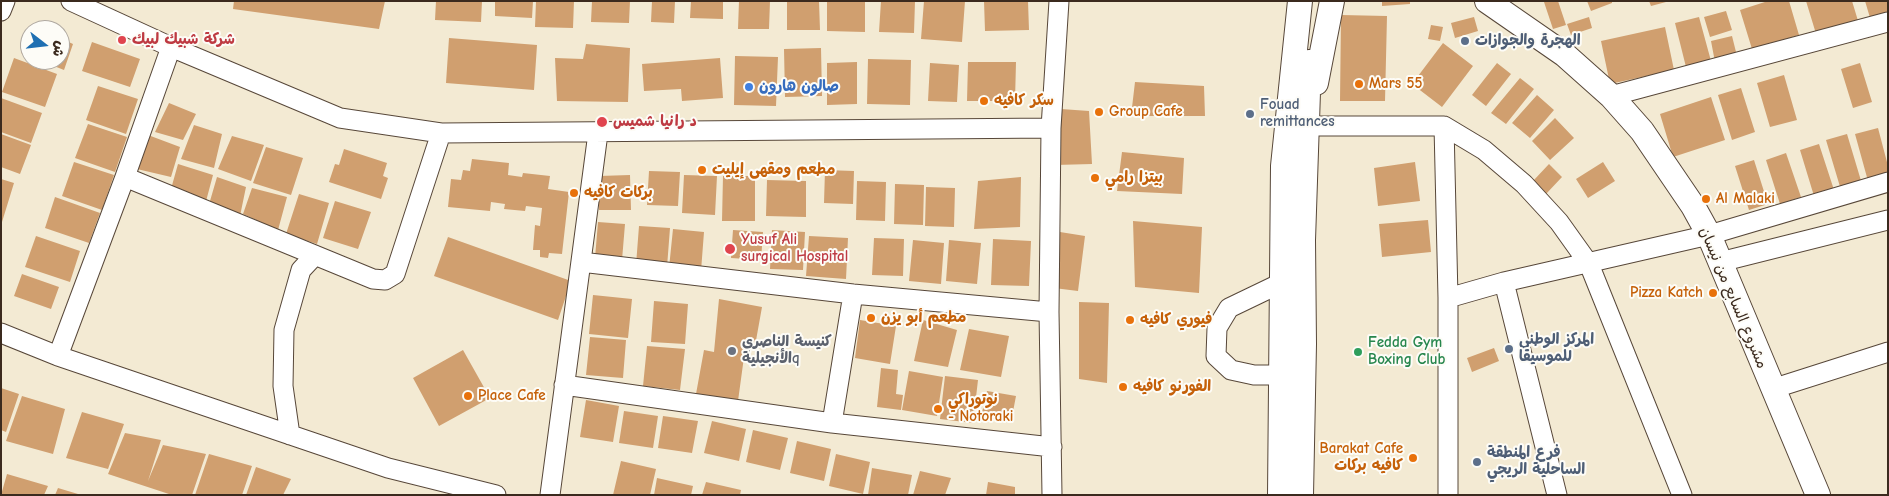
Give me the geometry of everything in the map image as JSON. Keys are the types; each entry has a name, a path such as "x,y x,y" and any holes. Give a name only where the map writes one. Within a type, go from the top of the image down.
{"main road":[{"path":"1283,166 1279,128 1284,1"},
{"path":"1280,495 1283,166 1300,1"},
{"path":"1300,495 1304,344 1303,240 1312,1"},
{"path":"1306,126 1332,1"},
{"name":"مشروع السابع من نيسان","path":"1487,1 1511,9 1611,96 1642,131 1709,235 1818,495"},
{"path":"1304,344 1315,394 1316,495"},
{"path":"1264,495 1267,422 1281,378"}],"street":[{"path":"1,11 5,1"},
{"path":"71,1 170,47 340,118 441,133 1051,128"},
{"path":"1052,495 1049,312 1051,128 1059,1"},
{"path":"1611,96 1888,22"},
{"path":"58,356 126,177 170,47"},
{"path":"1306,126 1444,126 1484,150 1524,184 1559,222 1589,264 1682,495"},
{"path":"1444,126 1448,298 1448,495"},
{"path":"126,177 373,279 385,280 394,274 441,133"},
{"path":"550,495 598,133"},
{"path":"1448,298 1504,282 1709,235 1888,182"},
{"path":"1720,262 1888,220"},
{"path":"290,435 283,386 284,330 301,270 315,255"},
{"path":"581,262 853,294 1049,312"},
{"path":"1504,282 1557,495"},
{"path":"1281,283 1229,308 1217,328 1216,356 1231,370 1281,378"},
{"path":"832,422 853,294"},
{"path":"1,333 58,356 388,468 496,495"},
{"path":"1772,389 1888,352"},
{"path":"564,385 832,422 1052,447"}],"building":[{"path":"234,1 385,1 379,29 233,9"},
{"path":"436,1 482,1 481,22 435,20"},
{"path":"495,1 533,1 532,18 495,16"},
{"path":"536,1 574,1 573,28 535,27"},
{"path":"592,1 630,1 629,23 591,22"},
{"path":"652,1 675,1 674,23 651,22"},
{"path":"691,1 723,1 723,19 690,18"},
{"path":"739,1 770,1 769,29 738,29"},
{"path":"787,1 819,1 820,30 787,30"},
{"path":"827,1 865,1 865,32 827,31"},
{"path":"881,1 915,1 914,33 879,32"},
{"path":"924,1 965,1 962,42 921,39"},
{"path":"984,1 1028,1 1029,30 985,31"},
{"path":"1382,1 1410,1 1410,4 1382,6"},
{"path":"1558,1 1566,25 1553,29 1544,2"},
{"path":"1587,1 1612,1 1612,3 1591,11"},
{"path":"1649,1 1666,1 1666,2 1651,6"},
{"path":"1768,1 1789,1 1799,35 1752,49 1740,10"},
{"path":"1806,1 1852,1 1859,24 1817,37"},
{"path":"1865,1 1888,1 1888,16 1871,21"},
{"path":"1726,11 1732,30 1710,37 1704,17"},
{"path":"1341,15 1387,16 1385,101 1340,101"},
{"path":"1474,17 1478,31 1455,38 1451,23"},
{"path":"1589,17 1592,28 1571,35 1567,24"},
{"path":"1699,17 1711,61 1686,67 1675,23"},
{"path":"1431,25 1443,27 1440,41 1428,39"},
{"path":"1665,27 1674,70 1610,84 1601,41"},
{"path":"1732,36 1737,56 1715,62 1711,41"},
{"path":"449,38 537,45 534,90 446,83"},
{"path":"92,42 140,59 130,87 82,71"},
{"path":"1443,43 1473,66 1442,107 1412,84"},
{"path":"586,44 630,48 628,102 557,101 555,58 583,59"},
{"path":"821,48 822,96 785,97 784,49"},
{"path":"735,56 778,57 776,106 734,105"},
{"path":"14,58 20,60 20,70 46,70 57,74 45,107 2,92"},
{"path":"720,58 723,98 682,101 681,89 644,91 642,64"},
{"path":"868,59 911,60 910,105 867,104"},
{"path":"857,62 857,104 827,105 827,63"},
{"path":"968,62 1016,62 1015,101 967,101"},
{"path":"930,63 959,65 957,102 928,101"},
{"path":"1497,63 1511,74 1486,106 1472,95"},
{"path":"1860,63 1872,102 1853,108 1841,69"},
{"path":"1784,75 1797,120 1770,127 1757,83"},
{"path":"1520,78 1534,89 1506,124 1491,113"},
{"path":"1135,82 1204,86 1205,116 1131,116"},
{"path":"98,86 138,99 126,134 86,120"},
{"path":"1741,88 1755,132 1732,140 1718,95"},
{"path":"1537,95 1554,110 1530,138 1512,123"},
{"path":"1711,97 1725,140 1673,157 1660,114"},
{"path":"1,98 42,113 31,143 1,132"},
{"path":"169,103 196,114 183,140 155,132"},
{"path":"1061,109 1089,111 1092,164 1055,165"},
{"path":"1555,118 1574,138 1550,160 1532,141"},
{"path":"88,124 127,137 115,172 75,158"},
{"path":"194,125 222,134 214,168 181,159"},
{"path":"1878,128 1888,166 1888,176 1868,181 1855,134"},
{"path":"1,134 31,145 20,174 1,167"},
{"path":"1847,134 1862,184 1841,190 1826,140"},
{"path":"148,135 180,147 171,177 137,169"},
{"path":"232,136 264,145 251,181 218,169"},
{"path":"1819,144 1834,190 1814,196 1800,150"},
{"path":"266,147 303,158 291,195 253,183"},
{"path":"344,149 387,163 383,176 388,178 381,199 329,182 335,164 339,165"},
{"path":"1122,152 1184,158 1182,194 1117,191"},
{"path":"1786,153 1801,197 1780,204 1766,160"},
{"path":"472,159 509,163 508,175 522,177 523,173 550,176 548,189 569,192 562,254 549,253 548,258 540,257 540,250 533,250 535,225 540,226 542,208 526,206 525,211 504,209 505,204 491,202 490,211 448,207 451,179 461,180 463,170 470,171"},
{"path":"1754,160 1768,204 1749,210 1735,166"},
{"path":"74,162 114,175 102,210 62,196"},
{"path":"1415,162 1420,201 1378,206 1374,168"},
{"path":"1603,162 1615,181 1588,198 1576,179"},
{"path":"178,164 213,175 205,205 171,189"},
{"path":"1549,164 1562,177 1546,194 1533,181"},
{"path":"825,170 854,171 853,204 824,203"},
{"path":"649,171 680,172 678,206 647,205"},
{"path":"630,175 631,210 599,210 599,176"},
{"path":"684,175 717,176 715,215 682,213"},
{"path":"723,176 755,176 755,221 722,221"},
{"path":"217,177 246,187 240,216 210,201"},
{"path":"1021,177 1020,227 974,229 978,181"},
{"path":"1,179 14,183 2,222 1,222"},
{"path":"767,180 806,181 806,217 766,216"},
{"path":"857,181 886,182 885,221 856,220"},
{"path":"895,184 924,185 923,225 894,224"},
{"path":"926,187 955,188 954,227 925,226"},
{"path":"252,188 287,197 278,230 243,214"},
{"path":"299,194 329,203 317,244 286,234"},
{"path":"55,197 100,213 89,243 45,228"},
{"path":"335,201 371,212 358,249 323,238"},
{"path":"1428,220 1431,252 1382,257 1379,224"},
{"path":"1133,221 1202,227 1199,293 1135,287"},
{"path":"598,222 625,224 622,260 595,258"},
{"path":"639,226 670,228 667,267 636,265"},
{"path":"673,229 704,232 701,271 669,268"},
{"path":"733,230 763,232 761,260 731,258"},
{"path":"772,230 805,232 803,270 770,269"},
{"path":"1060,232 1085,236 1078,291 1054,288"},
{"path":"36,236 80,251 70,282 25,267"},
{"path":"809,236 848,238 846,279 806,276"},
{"path":"448,237 571,281 558,320 434,276"},
{"path":"874,238 904,239 903,276 872,275"},
{"path":"993,239 1031,241 1029,286 991,285"},
{"path":"913,240 944,243 941,284 909,281"},
{"path":"949,240 981,243 977,284 946,281"},
{"path":"22,274 59,287 51,309 14,296"},
{"path":"593,295 632,299 628,338 589,334"},
{"name":"كنيسة الناصري الأنجيليةq","path":"719,299 762,307 755,346 744,357 738,401 696,394 704,350 714,352"},
{"path":"654,301 688,304 685,344 651,342"},
{"path":"1079,302 1109,303 1107,383 1079,379"},
{"path":"860,320 896,326 890,364 855,358"},
{"path":"923,320 957,330 948,367 914,361"},
{"path":"969,329 1009,336 1001,377 960,370"},
{"path":"590,337 626,340 623,378 586,375"},
{"path":"647,346 685,349 680,390 643,386"},
{"path":"1494,348 1499,361 1472,372 1467,358"},
{"path":"463,350 490,398 439,426 413,378"},
{"path":"881,368 898,370 896,394 903,395 901,410 877,407"},
{"path":"909,371 943,377 937,416 902,410"},
{"path":"945,376 978,380 973,423 940,419"},
{"path":"1,388 19,394 6,432 1,430"},
{"path":"987,391 1016,396 1011,422 981,417"},
{"path":"22,396 65,409 53,454 6,441"},
{"path":"586,400 619,406 613,442 580,437"},
{"path":"624,411 658,416 653,448 619,443"},
{"path":"82,412 124,424 108,469 66,458"},
{"path":"663,416 698,421 692,453 658,448"},
{"path":"712,421 746,429 739,461 704,453"},
{"path":"753,430 788,438 780,470 746,462"},
{"path":"125,433 161,440 148,481 163,445 206,454 192,495 172,495 108,474"},
{"path":"797,441 831,449 824,481 790,473"},
{"path":"209,454 252,466 242,495 195,495"},
{"path":"836,454 870,462 863,494 829,486"},
{"path":"621,461 656,469 650,495 613,495"},
{"path":"256,467 291,479 283,495 246,495"},
{"path":"872,468 912,475 908,495 868,495"},
{"path":"920,471 951,478 945,495 913,495"},
{"path":"7,474 48,486 44,495 1,495"},
{"path":"657,478 693,486 691,495 654,495"},
{"path":"706,482 741,490 740,495 702,495"},
{"path":"988,482 1015,487 1015,495 986,495"},
{"path":"58,488 78,494 78,495 55,495"}],"place":[{"name":"شركة شبيك لبيك","path":"122,40"},
{"name":"الهجرة والجوازات","path":"1465,41"},
{"name":"Mars 55","path":"1359,84"},
{"name":"صالون هارون","path":"749,87"},
{"name":"سكر كافيه","path":"984,101"},
{"name":"Group Cafe","path":"1099,112"},
{"name":"Fouad remittances","path":"1250,114"},
{"name":"د رانيا شميس","path":"602,122"},
{"name":"مطعم ومقهى إيليت","path":"702,170"},
{"name":"بيتزا رامي","path":"1095,178"},
{"name":"بركات كافيه","path":"574,193"},
{"name":"Al Malaki","path":"1706,199"},
{"name":"Yusuf Ali surgical Hospital","path":"730,249"},
{"name":"Pizza Katch","path":"1713,293"},
{"name":"مطعم أبو يزن","path":"871,318"},
{"name":"فيوري كافيه","path":"1130,320"},
{"name":"المركز الوطني للموسيقا","path":"1509,349"},
{"name":"كنيسة الناصري الأنجيليةq","path":"732,351"},
{"name":"Fedda Gym Boxing Club","path":"1358,352"},
{"name":"الفورنو كافيه","path":"1123,387"},
{"name":"Place Cafe","path":"468,396"},
{"name":"نوتوراكي - Notoraki","path":"938,409"},
{"name":"Barakat Cafe كافيه بركات","path":"1413,458"},
{"name":"فرع المنطقة الساحلية الريجي","path":"1477,462"}]}
